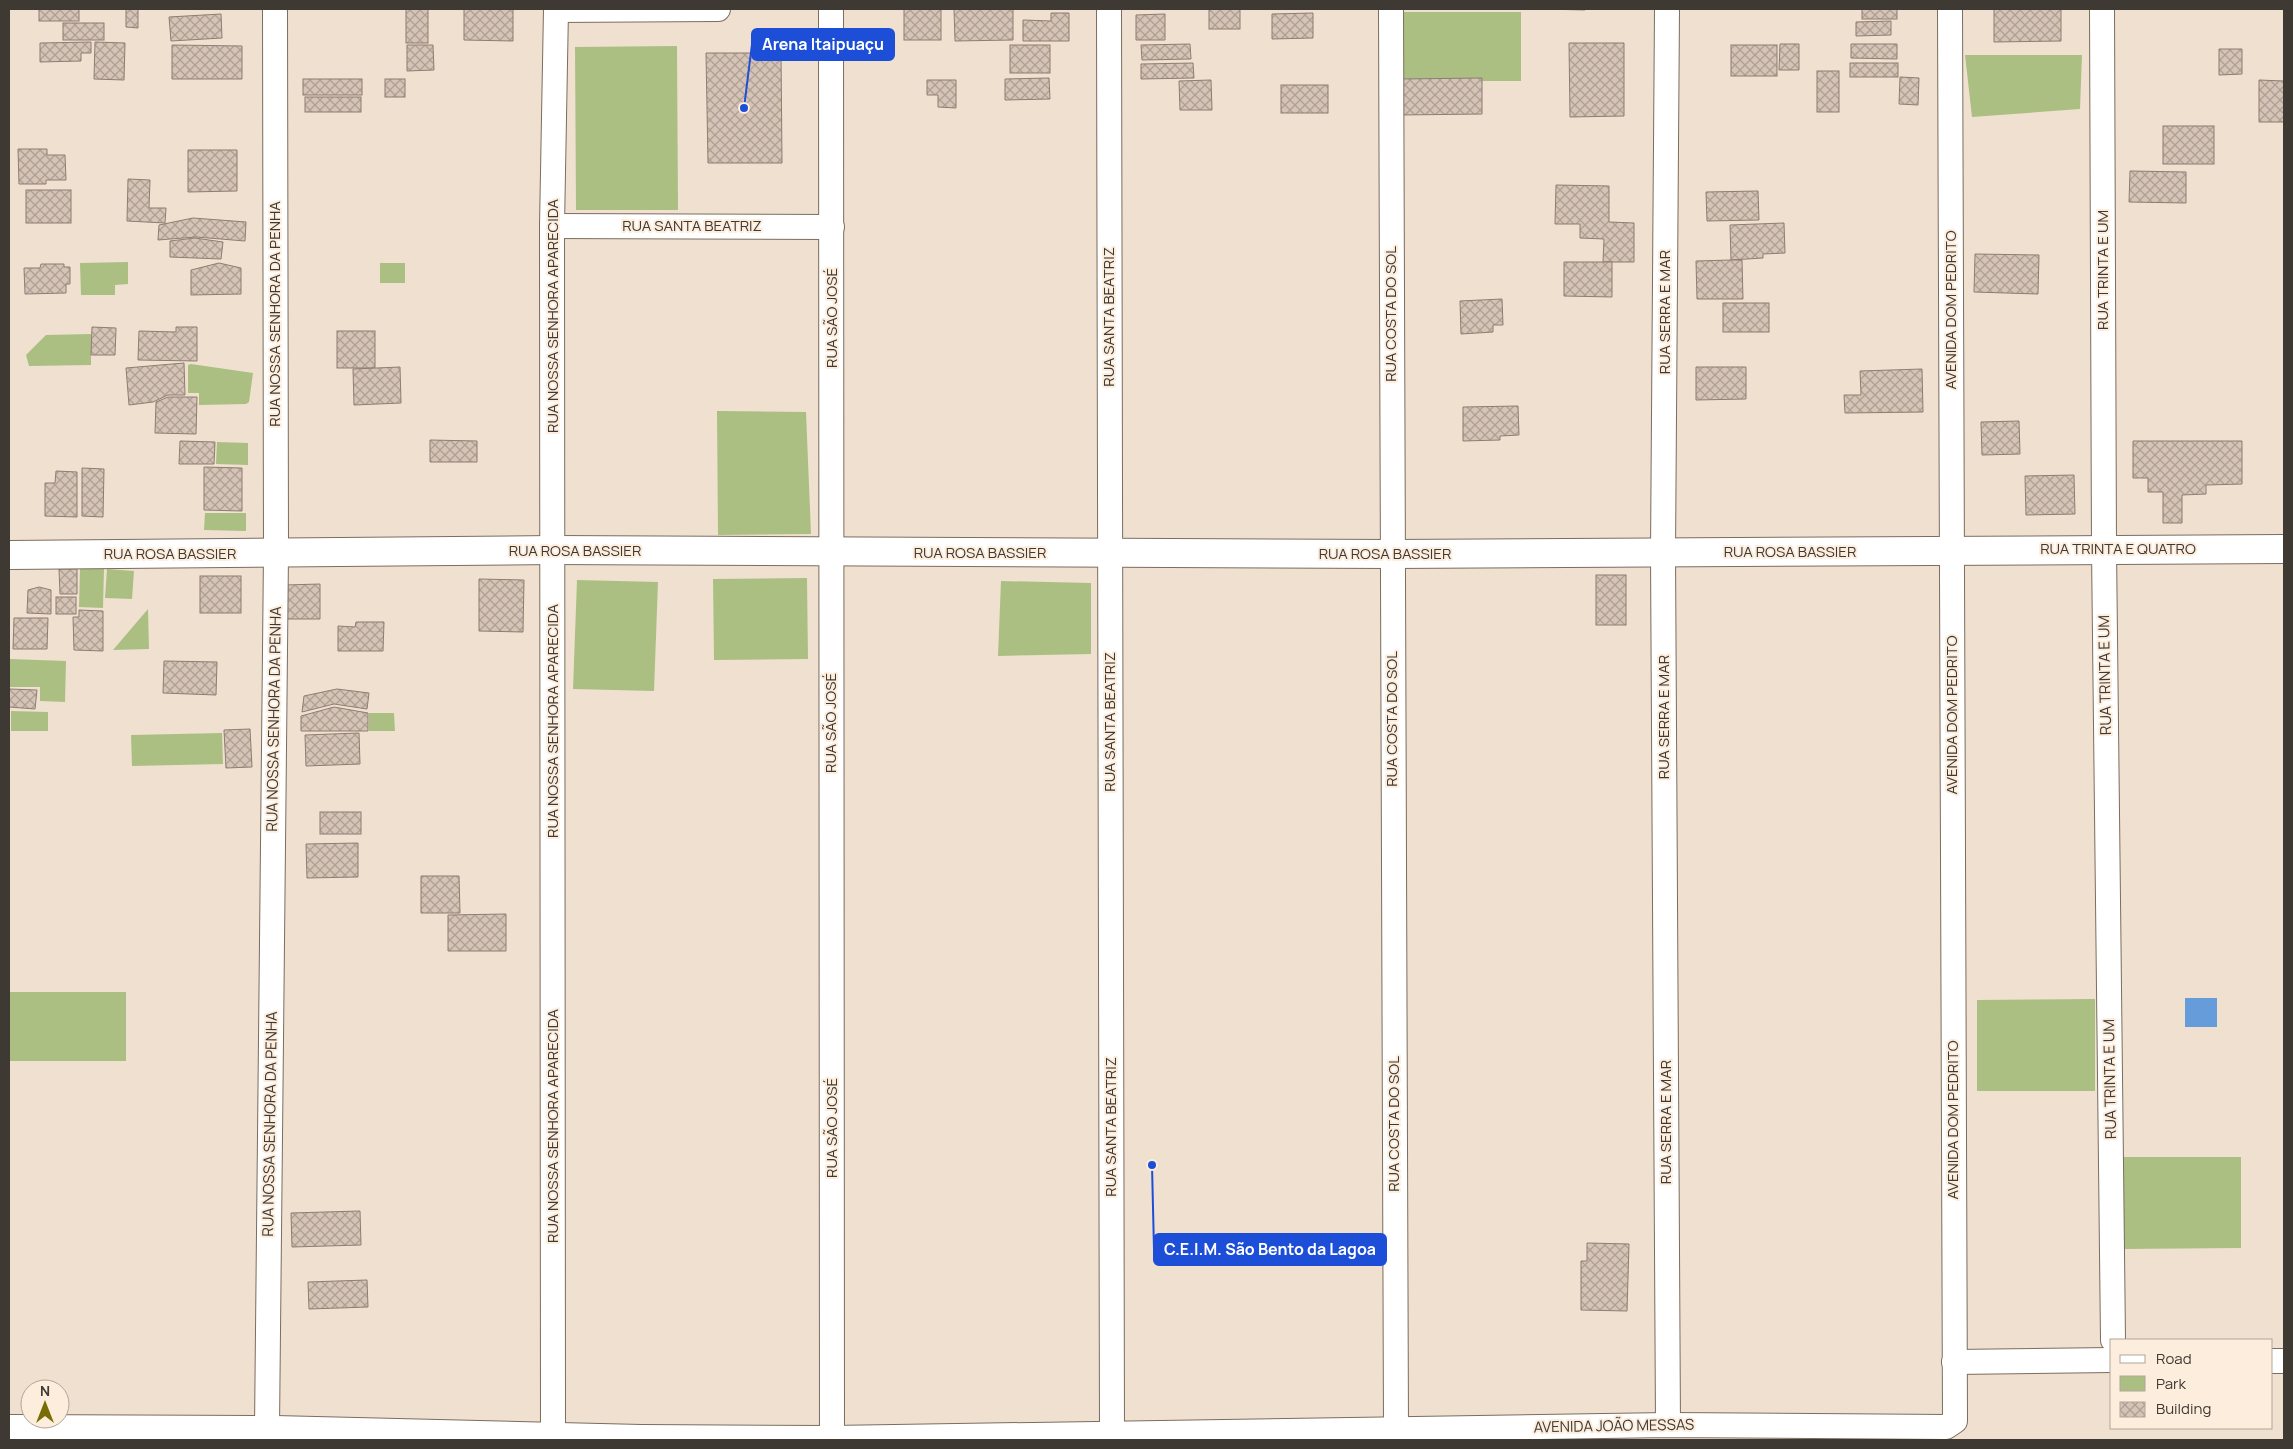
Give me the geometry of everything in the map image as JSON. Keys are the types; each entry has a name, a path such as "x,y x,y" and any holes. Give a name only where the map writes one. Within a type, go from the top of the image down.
{"street":[{"name":"RUA NOSSA SENHORA DA PENHA","path":"267,1428 276,553 275,9"},
{"path":"556,9 718,9"},
{"name":"RUA NOSSA SENHORA APARECIDA","path":"552,1437 552,226 556,9"},
{"name":"RUA SÃO JOSÉ","path":"831,9 832,1438"},
{"name":"RUA SANTA BEATRIZ","path":"1109,9 1112,1435"},
{"name":"RUA COSTA DO SOL","path":"1391,9 1396,1429"},
{"name":"RUA SERRA E MAR","path":"1667,9 1663,553 1668,1425"},
{"name":"AVENIDA DOM PEDRITO","path":"1950,9 1954,1362 1956,1414 1954,1421"},
{"name":"RUA TRINTA E UM","path":"2102,9 2104,549 2113,1339"},
{"name":"RUA SANTA BEATRIZ","path":"552,226 832,227"},
{"name":"RUA TRINTA E QUATRO","path":"1952,551 2284,549"},
{"name":"RUA ROSA BASSIER","path":"9,555 553,550 1392,554 1952,551"},
{"path":"1954,1362 2110,1360"},
{"name":"AVENIDA JOÃO MESSAS","path":"9,1427 267,1428 552,1437 832,1438 1668,1425 1946,1427 1954,1421"}],"green space":[{"path":"1404,12 1521,12 1521,81 1404,81"},
{"path":"677,46 678,210 576,210 575,47"},
{"path":"1965,55 2082,55 2080,109 1972,117"},
{"path":"128,262 128,284 115,285 115,295 81,295 80,263"},
{"path":"380,263 405,263 405,283 380,283"},
{"path":"91,334 91,365 29,366 26,355 46,335"},
{"path":"188,365 253,373 249,402 246,404 199,405 199,393 188,393"},
{"path":"717,411 806,412 811,534 718,535"},
{"path":"217,442 248,443 248,465 216,464"},
{"path":"205,513 246,513 246,531 204,530"},
{"path":"80,569 104,569 103,608 79,607"},
{"path":"107,569 134,571 132,599 105,598"},
{"path":"807,578 808,659 714,660 713,579"},
{"path":"577,580 658,582 654,691 573,689"},
{"path":"1001,581 1091,583 1091,654 998,656"},
{"path":"148,609 149,649 113,650"},
{"path":"10,659 66,661 65,702 40,701 40,687 9,687"},
{"path":"11,711 48,712 48,731 11,731"},
{"path":"369,713 394,713 395,731 369,731"},
{"path":"222,733 223,764 132,766 131,735"},
{"path":"9,992 126,992 126,1061 9,1061"},
{"path":"2095,999 2095,1091 1977,1091 1977,1000"},
{"path":"2123,1157 2241,1157 2241,1248 2123,1249"}],"water":[{"path":"2185,998 2217,998 2217,1027 2185,1027"}],"building":[{"path":"39,9 79,9 79,21 39,21"},
{"path":"126,9 138,9 138,28 126,27"},
{"path":"406,9 428,9 428,43 406,43"},
{"path":"464,9 513,9 513,41 464,40"},
{"path":"904,9 941,9 941,40 904,40"},
{"path":"954,9 1013,9 1013,40 955,41"},
{"path":"1209,9 1240,9 1240,29 1209,29"},
{"path":"1544,9 1585,9 1585,10"},
{"path":"1862,9 1897,9 1897,19 1862,19"},
{"path":"1994,9 2061,9 2061,41 1994,42"},
{"path":"1051,13 1069,13 1069,41 1023,41 1023,20 1051,21"},
{"path":"1313,13 1313,38 1272,39 1272,14"},
{"path":"221,14 222,38 171,41 169,17"},
{"path":"1165,14 1165,40 1136,40 1136,15"},
{"path":"1891,21 1891,35 1856,36 1856,22"},
{"path":"63,23 104,23 104,40 63,40"},
{"path":"91,42 91,53 81,53 81,61 40,62 40,43"},
{"path":"95,42 125,43 124,80 94,79"},
{"path":"1569,43 1624,43 1624,116 1570,117"},
{"path":"1190,44 1191,59 1142,60 1141,45"},
{"path":"1780,44 1799,44 1799,70 1779,70"},
{"path":"1851,44 1897,44 1897,59 1851,58"},
{"path":"172,45 242,46 242,79 172,79"},
{"path":"407,45 433,45 434,70 407,71"},
{"path":"1010,45 1050,45 1050,73 1010,73"},
{"path":"1731,45 1777,45 1777,76 1731,76"},
{"path":"2219,49 2242,49 2242,74 2219,75"},
{"path":"706,53 781,53 782,163 708,163"},
{"path":"1193,63 1194,78 1141,79 1141,64"},
{"path":"1850,63 1898,63 1898,77 1850,77"},
{"path":"1817,71 1839,71 1839,112 1817,112"},
{"path":"1900,77 1919,78 1918,105 1899,104"},
{"path":"1049,78 1050,99 1005,100 1005,79"},
{"path":"1482,78 1482,114 1400,115 1400,79"},
{"path":"303,79 362,79 362,95 303,95"},
{"path":"385,79 405,79 405,97 385,97"},
{"path":"927,80 956,80 956,108 938,107 938,95 927,95"},
{"path":"1211,80 1212,110 1180,110 1179,81"},
{"path":"2259,80 2284,81 2284,122 2259,122"},
{"path":"1281,85 1328,85 1328,113 1281,113"},
{"path":"305,97 361,97 361,112 305,112"},
{"path":"2163,126 2214,126 2214,164 2163,164"},
{"path":"18,149 47,149 47,155 65,155 66,180 46,180 46,184 19,184"},
{"path":"188,150 237,150 237,191 188,192"},
{"path":"2130,171 2186,172 2186,203 2129,202"},
{"path":"128,179 150,180 149,208 166,208 165,223 127,221"},
{"path":"1556,185 1609,186 1609,222 1634,223 1634,262 1603,262 1604,239 1580,238 1580,224 1555,224"},
{"path":"26,190 71,190 71,223 26,223"},
{"path":"1758,191 1759,220 1707,221 1706,192"},
{"path":"193,218 246,222 245,241 196,237 158,240 159,225"},
{"path":"1784,223 1785,253 1763,254 1763,258 1731,260 1730,225"},
{"path":"195,238 223,242 221,259 170,257 170,241"},
{"path":"1975,254 2039,255 2038,294 1974,292"},
{"path":"1742,260 1743,299 1697,299 1696,261"},
{"path":"1564,262 1612,262 1612,297 1564,296"},
{"path":"219,263 241,268 241,294 191,295 191,270"},
{"path":"41,264 64,264 64,267 70,267 70,284 66,284 66,293 25,294 24,268 40,268"},
{"path":"1502,299 1503,325 1493,325 1493,332 1461,334 1460,301"},
{"path":"1723,303 1769,303 1769,332 1723,332"},
{"path":"92,327 116,328 115,355 91,355"},
{"path":"176,327 197,327 197,361 138,360 139,331 176,332"},
{"path":"337,331 375,331 375,368 337,368"},
{"path":"184,363 185,395 168,395 153,402 129,405 126,368"},
{"path":"400,367 401,403 354,405 353,369"},
{"path":"1696,367 1746,367 1746,399 1696,400"},
{"path":"1922,369 1923,412 1845,413 1844,395 1861,395 1860,371"},
{"path":"168,397 197,397 196,434 155,433 156,402"},
{"path":"1518,406 1519,435 1500,436 1500,440 1463,441 1463,407"},
{"path":"2019,421 2020,454 1982,455 1981,422"},
{"path":"430,440 477,441 477,462 430,462"},
{"path":"180,441 215,442 214,464 179,464"},
{"path":"2133,441 2242,441 2242,484 2206,485 2206,494 2182,495 2182,523 2163,523 2163,492 2148,492 2148,478 2133,478"},
{"path":"204,467 242,468 242,511 204,510"},
{"path":"82,468 104,469 103,517 82,516"},
{"path":"56,471 77,472 77,517 45,516 45,483 55,483"},
{"path":"2074,475 2075,514 2026,515 2025,476"},
{"path":"59,569 77,569 77,594 60,594"},
{"path":"1596,575 1626,575 1626,625 1596,625"},
{"path":"200,576 241,576 241,613 200,613"},
{"path":"479,579 524,580 523,632 479,631"},
{"path":"320,584 320,619 286,619 285,585"},
{"path":"39,587 51,590 51,614 27,613 28,590"},
{"path":"56,597 76,597 76,614 56,614"},
{"path":"79,610 103,611 103,651 74,650 73,617 79,617"},
{"path":"14,618 48,618 47,649 13,649"},
{"path":"356,622 384,622 383,651 338,651 338,626 355,627"},
{"path":"164,661 217,662 216,695 163,693"},
{"path":"9,689 37,690 35,709 9,707"},
{"path":"337,689 369,693 367,709 334,704 302,712 304,696"},
{"path":"334,707 368,713 368,731 301,731 301,716"},
{"path":"250,729 252,767 226,768 224,730"},
{"path":"359,733 360,764 306,766 305,735"},
{"path":"320,812 361,812 361,834 320,834"},
{"path":"358,843 358,877 307,878 306,844"},
{"path":"421,876 459,876 460,913 421,913"},
{"path":"506,914 506,951 448,951 448,915"},
{"path":"360,1211 361,1245 292,1247 291,1213"},
{"path":"1587,1243 1629,1244 1627,1311 1581,1310 1581,1261 1587,1261"},
{"path":"367,1280 368,1307 309,1309 308,1282"}],"place":[{"name":"Arena Itaipuaçu","path":"744,108"},
{"name":"C.E.I.M. São Bento da Lagoa","path":"1152,1165"}]}
